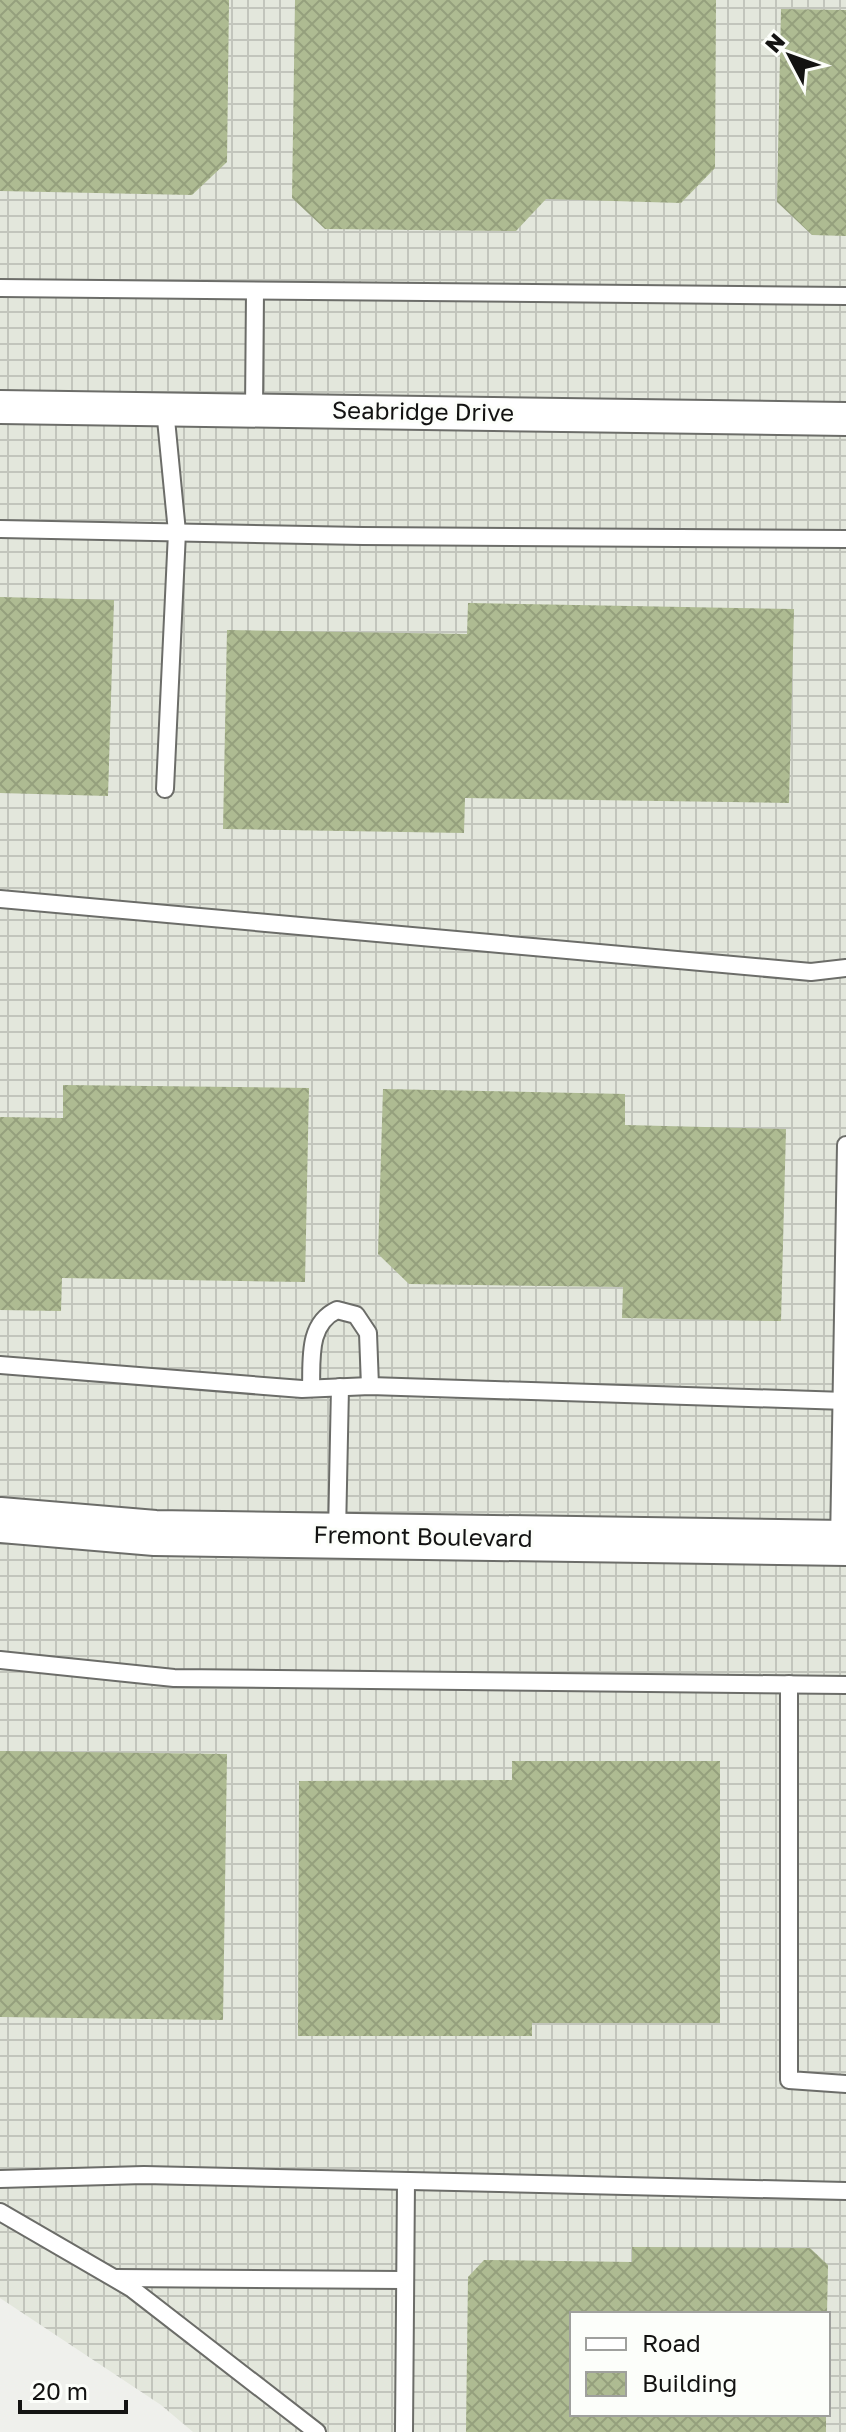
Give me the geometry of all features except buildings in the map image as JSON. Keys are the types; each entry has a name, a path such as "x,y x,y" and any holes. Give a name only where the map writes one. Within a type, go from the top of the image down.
{"main road":[{"name":"Fremont Boulevard","path":"0,1520 155,1533 843,1543"}],"street":[{"name":"Seabridge Drive","path":"0,407 846,419"}],"lane":[{"path":"0,288 846,296"},
{"path":"254,410 255,291"},
{"path":"165,409 177,532 165,789"},
{"path":"0,529 846,539"},
{"path":"0,899 811,972 846,968"},
{"path":"843,1543 846,1145"},
{"path":"311,1388 317,1327 326,1315 337,1310 356,1315 368,1333 370,1386"},
{"path":"0,1365 311,1388 370,1386 844,1400"},
{"path":"337,1537 340,1387"},
{"path":"0,1660 174,1678 846,1685"},
{"path":"789,1684 789,2080 846,2084"},
{"path":"0,2179 144,2175 846,2191"},
{"path":"404,2432 406,2181"},
{"path":"0,2212 113,2278 317,2432"},
{"path":"113,2278 403,2280"}],"shaded area":[{"path":"0,0 846,0 846,2432 193,2432 161,2405 0,2298"}]}
